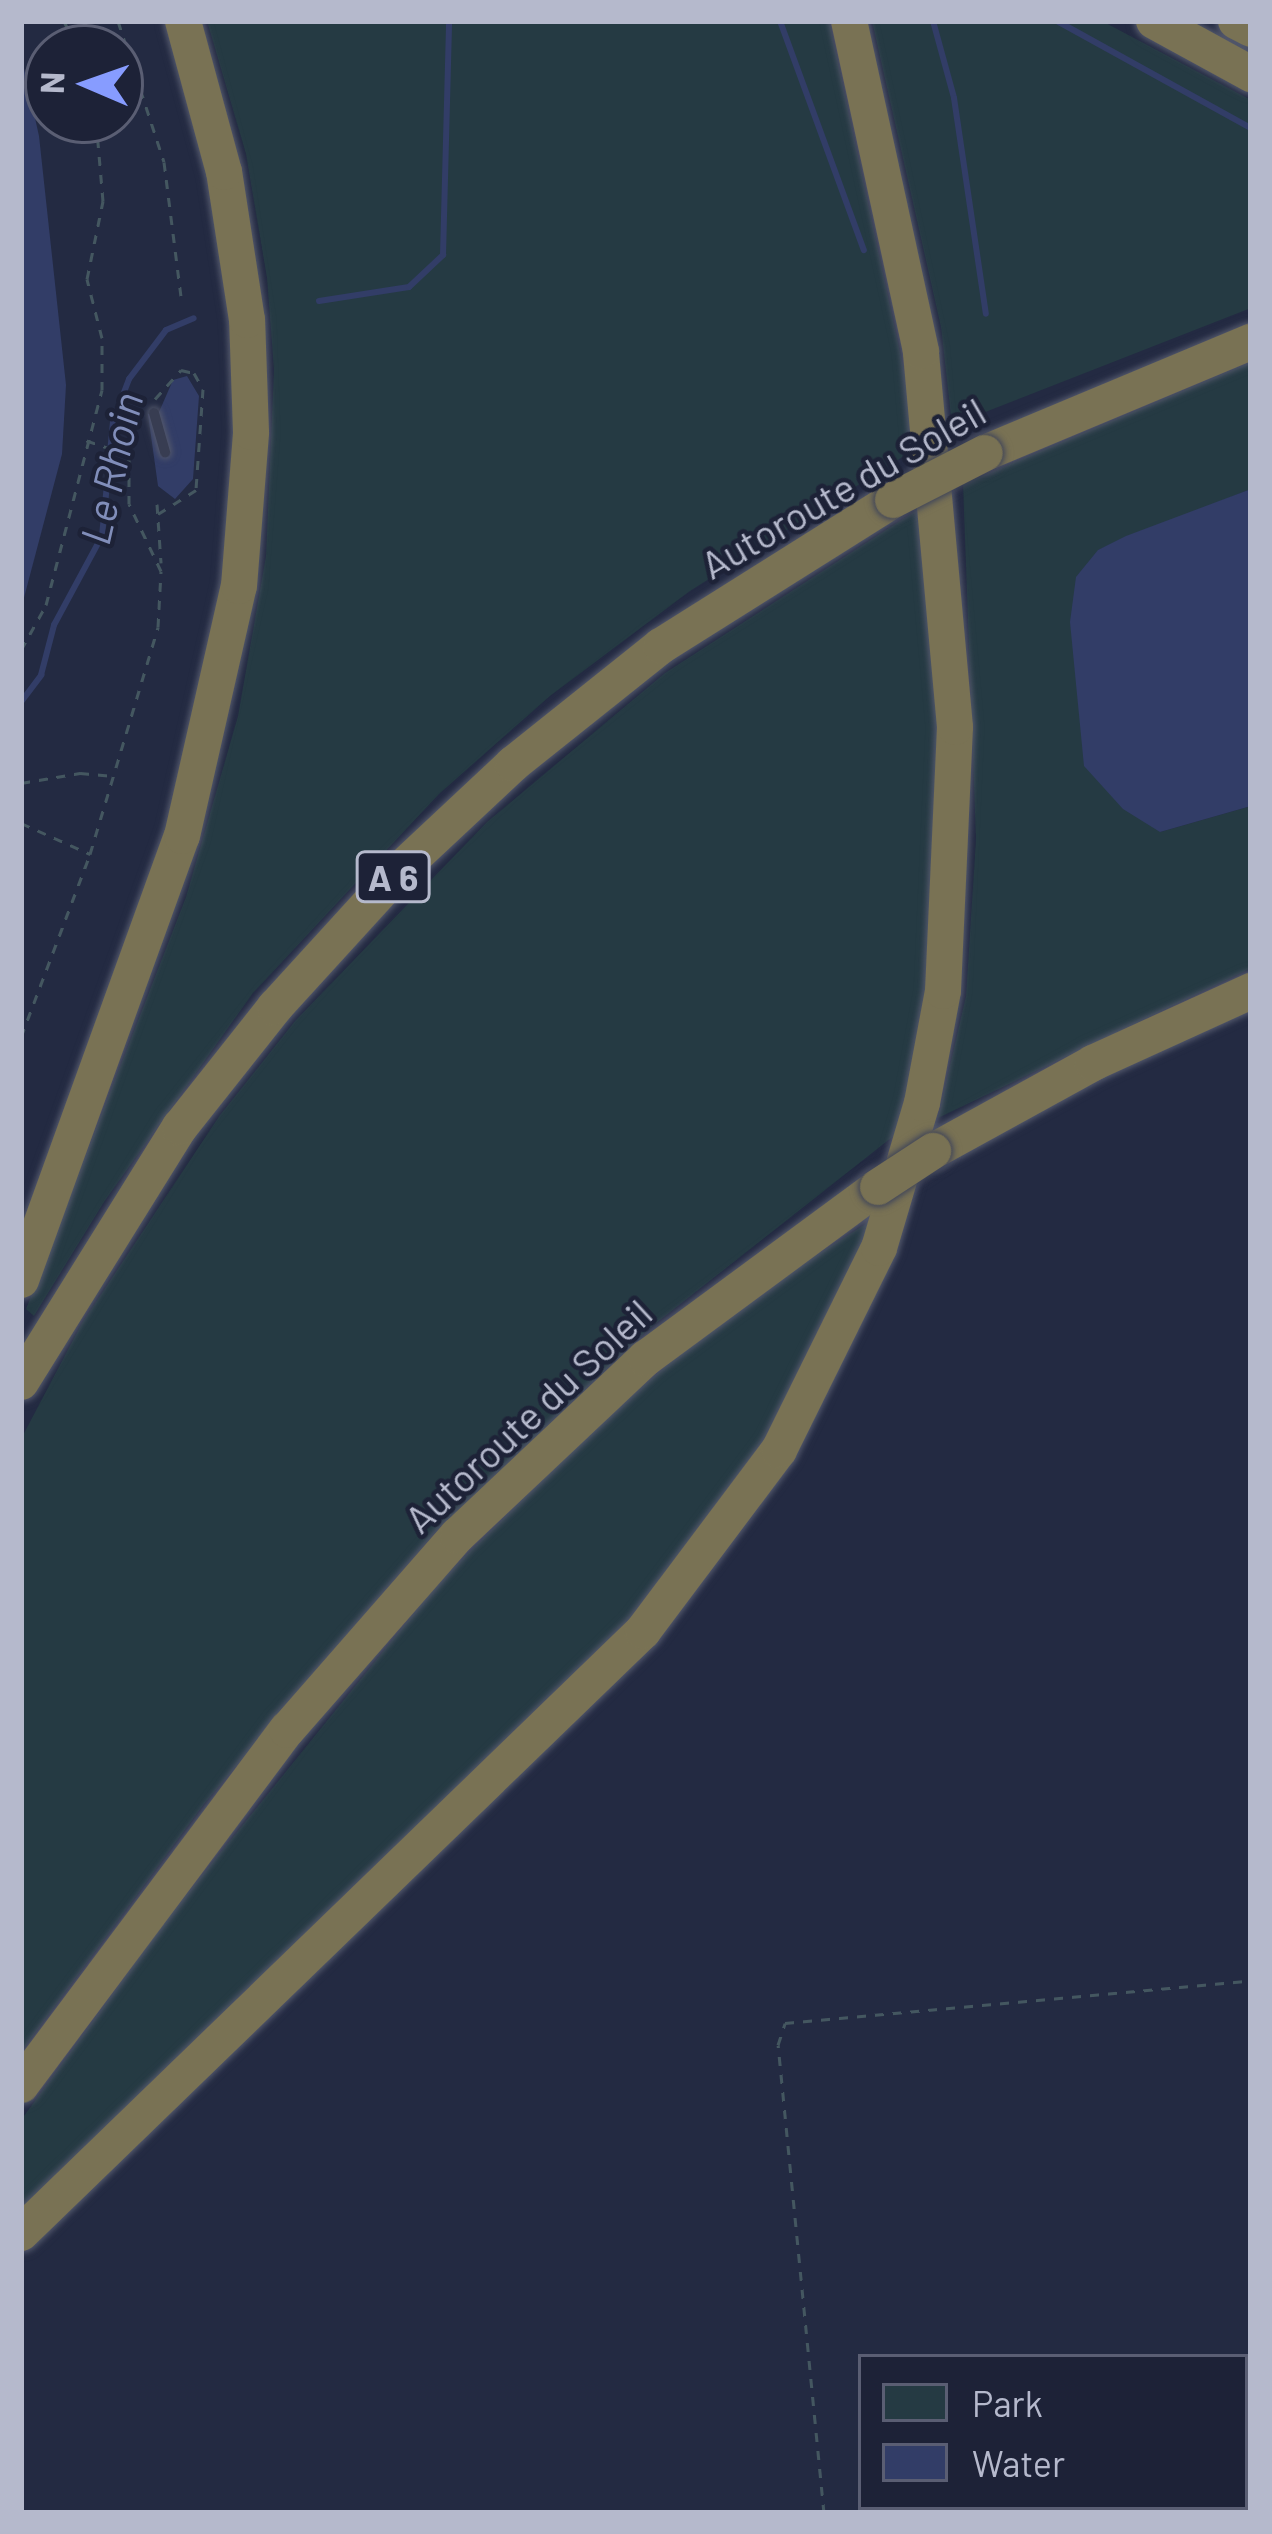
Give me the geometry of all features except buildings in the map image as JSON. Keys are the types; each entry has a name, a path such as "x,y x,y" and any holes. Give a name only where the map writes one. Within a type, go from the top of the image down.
{"highway":[{"path":"21,1280 182,836 239,586 250,432 247,320 224,172 183,21"},
{"path":"21,2234 644,1631 779,1450 879,1247 917,1122 943,991 955,727 922,351 849,21"},
{"path":"1154,21 1251,74"},
{"path":"1236,21 1251,29"},
{"name":"Autoroute du Soleil","path":"21,1382 191,1112 402,868 631,668 893,500 985,453 1251,342"},
{"name":"Autoroute du Soleil","path":"21,2085 276,1744 432,1562 618,1382 878,1186 933,1151 1093,1064 1251,992"}],"lane":[{"path":"154,413 165,452"}],"path":[{"path":"118,21 164,161 181,296"},
{"path":"21,650 46,604 85,440 102,390 102,338 87,279 104,201 98,144"},
{"path":"154,413 165,380 181,370 194,374 203,404 196,490 158,514"},
{"path":"85,440 129,455 129,504 161,571"},
{"path":"21,1037 90,854 151,664 161,571 157,504"},
{"path":"21,783 80,772 116,776"},
{"path":"21,823 90,854"},
{"path":"824,2513 778,2045 785,2023 1251,1981"}],"green space":[{"path":"207,21 829,21 920,446 690,591 550,696 439,794 253,993 104,1202 34,1316 26,1309 186,897 238,716 266,556 274,370 267,278 246,154"},
{"path":"872,21 1102,21 1251,100 1251,308 952,425 941,327"},
{"path":"1251,362 1251,489 1098,550 1160,832 1251,806 1251,968 938,1118 966,996 976,839 963,484"},
{"path":"926,504 943,804 923,1037 900,1131 650,1328 439,1528 204,1804 21,2052 21,1439 82,1323 220,1115 295,1021 487,822 665,673"},
{"path":"875,1218 795,1402 691,1553 554,1706 21,2213 21,2120 170,1915 440,1581 603,1420 736,1306"}],"water":[{"path":"21,55 24,144 40,144 66,385 62,454 21,609"},
{"path":"187,376 199,396 193,479 175,499 158,486 148,414 159,412 173,380"},
{"path":"1251,489 1251,806 1160,832 1123,809 1084,766 1070,622 1076,577 1098,550"}],"waterway":[{"name":"Le Rhoin","path":"319,301 409,287 443,255 449,21"},
{"path":"780,21 864,250"},
{"path":"933,21 954,98 986,314"},
{"path":"1057,21 1251,128"},
{"name":"Le Rhoin","path":"21,702 41,675 54,625 102,536 113,421 129,379 166,330 194,318"}]}
